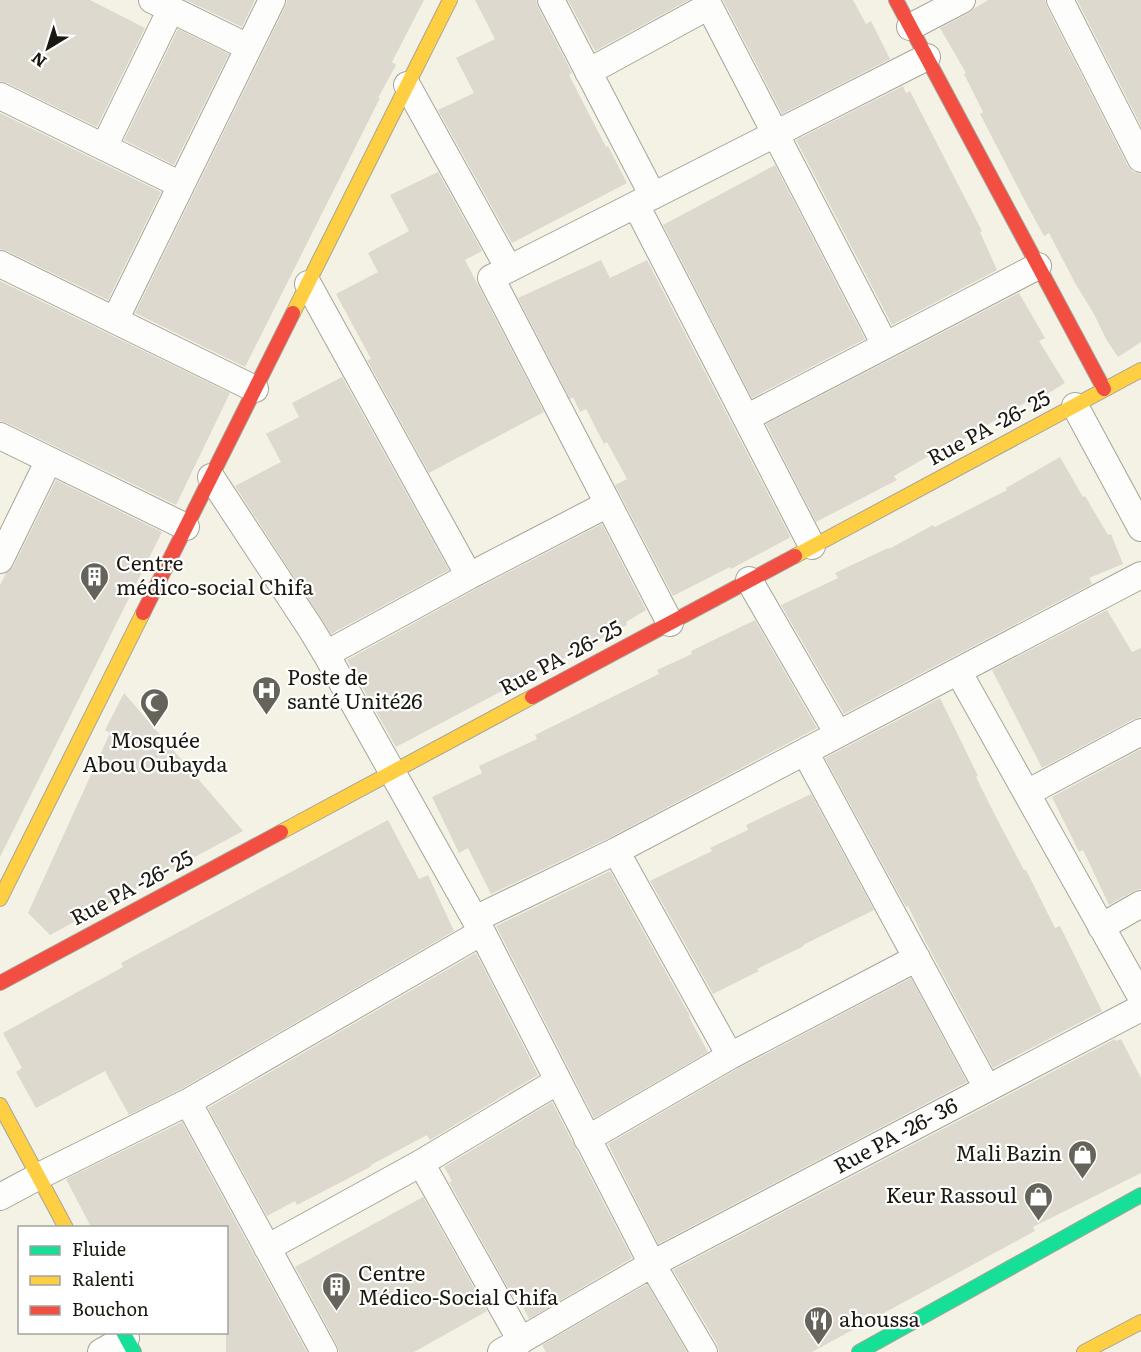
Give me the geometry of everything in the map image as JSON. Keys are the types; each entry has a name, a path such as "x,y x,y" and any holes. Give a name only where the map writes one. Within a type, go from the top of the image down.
{"main road":[{"path":"0,899 450,0"},
{"path":"896,0 1104,390"},
{"name":"Rue PA -26- 25","path":"0,983 1141,370"},
{"path":"0,1105 65,1226"},
{"path":"859,1352 1141,1195"},
{"path":"1084,1352 1141,1322"}],"street":[{"path":"116,321 272,0"},
{"path":"551,0 588,72 644,200 746,418 812,546"},
{"path":"910,27 962,0"},
{"path":"1060,0 1141,159"},
{"path":"588,72 707,3 885,345"},
{"path":"104,147 162,5 248,47"},
{"path":"670,623 491,278 927,57"},
{"path":"407,85 509,269"},
{"path":"0,96 181,185"},
{"path":"0,264 255,389"},
{"path":"746,418 1038,266"},
{"path":"308,284 469,576"},
{"path":"1075,405 1141,528"},
{"path":"0,436 186,527"},
{"path":"0,560 49,460"},
{"path":"211,477 326,654 479,925 652,1264 704,1352"},
{"path":"326,654 608,504"},
{"path":"0,1197 188,1102 479,925 1141,575"},
{"path":"749,580 838,734"},
{"path":"958,671 1141,997"},
{"path":"1027,793 1141,732"},
{"path":"805,752 987,1088"},
{"path":"616,851 730,1056"},
{"path":"1101,927 1141,904"},
{"path":"587,1139 730,1056 917,958"},
{"name":"Rue PA -26- 36","path":"511,1346 652,1264 1141,1008"},
{"path":"267,1248 421,1164 558,1081"},
{"path":"188,1102 324,1352"},
{"path":"421,1164 511,1346"},
{"path":"101,1352 128,1341"}],"building":[{"path":"0,0 90,0 145,28 97,127 0,81"},
{"path":"186,0 255,0 242,27"},
{"path":"287,0 424,0 392,62 396,65 378,98 380,98 245,367 135,313"},
{"path":"475,0 536,0 572,73 569,75 627,183 512,243 438,110 474,93 456,58 495,39"},
{"path":"568,0 689,0 595,51"},
{"path":"723,0 853,0 866,24 871,21 890,59 782,114"},
{"path":"988,0 1045,0 1128,166 1133,172 1141,174 1141,342 1118,357 1049,233 1044,236 1027,205 980,114 983,112 964,74 966,73 940,28"},
{"path":"1077,0 1141,0 1141,126"},
{"path":"178,29 229,54 174,165 124,140"},
{"path":"903,86 906,93 910,91 982,231 980,232 997,270 892,325 796,140"},
{"path":"0,113 161,192 108,300 0,249"},
{"path":"775,165 865,339 752,398 663,225"},
{"path":"438,172 482,251 465,260 544,412 429,473 367,360 371,359 336,294 378,272 368,253 409,231 390,195"},
{"path":"601,260 610,278 647,260 790,536 731,569 730,567 673,596 615,485 627,479 607,442 604,444 586,409 580,412 573,397 570,399 518,298"},
{"path":"0,281 230,393 176,505 0,421"},
{"path":"1019,293 1045,338 1039,341 1065,383 1028,406 1026,402 954,445 934,453 894,476 897,480 816,522 766,424"},
{"path":"342,377 449,570 331,634 235,486 281,462 266,434 299,417 292,403"},
{"path":"1060,457 1108,535 1111,534 1123,564 1089,578 1092,584 844,714 781,605 838,578 835,573 889,549 933,525 935,527 1007,490 1006,488"},
{"path":"56,480 162,532 0,857 0,585 6,573 13,567"},
{"path":"602,524 646,610 626,622 627,625 396,747 347,660 476,589"},
{"path":"1107,610 1132,652 1141,648 1141,717 1042,768 992,670"},
{"path":"755,620 817,728 609,838 491,894 468,848 459,853 432,797 482,773 479,766 537,739 535,735 659,674 657,670"},
{"path":"124,693 243,831 50,935 28,913 110,733 105,730"},
{"path":"940,698 996,817 1055,928 1060,926 1102,1011 993,1068 908,906 906,907 825,758"},
{"path":"1141,749 1141,889 1109,905 1083,850 1079,852 1052,797"},
{"path":"811,794 874,910 757,969 759,971 713,994 650,881 712,851 710,848 748,830 746,825"},
{"path":"388,820 419,879 428,875 454,931 181,1089 129,1115 105,1071 36,1108 16,1072 22,1068 3,1033 123,967 121,963"},
{"path":"610,871 708,1052 594,1118 496,926"},
{"path":"476,953 538,1075 430,1140 427,1135 297,1205 295,1201 267,1216 208,1108"},
{"path":"911,978 967,1082 658,1244 608,1144 737,1069"},
{"path":"1115,1039 1116,1041 1121,1039 1141,1078 1141,1173 1033,1227 1035,1231 812,1352 719,1352 717,1344 673,1270"},
{"path":"552,1102 632,1258 529,1319 517,1295 513,1297 449,1182 452,1181 444,1167"},
{"path":"182,1122 307,1352 226,1352 228,1226 90,1226 66,1179"},
{"path":"423,1197 487,1311 414,1352 339,1352 295,1267"},
{"path":"647,1284 687,1352 546,1352 542,1345"}],"traffic: fast":[{"path":"859,1352 1141,1195"},
{"path":"124,1334 134,1352"}],"traffic: slow":[{"path":"293,313 450,0"},
{"path":"795,556 1141,370"},
{"path":"0,899 143,613"},
{"path":"281,832 532,697"},
{"path":"0,1105 65,1226"},
{"path":"1084,1352 1141,1322"}],"traffic: jam":[{"path":"896,0 1104,389"},
{"path":"143,613 293,313"},
{"path":"532,697 795,556"},
{"path":"0,983 281,832"}],"place":[{"name":"Centre médico-social Chifa","path":"95,602"},
{"name":"Poste de santé Unité26","path":"266,716"},
{"name":"Mosquée Abou Oubayda","path":"155,728"},
{"name":"Mali Bazin","path":"1083,1180"},
{"name":"Keur Rassoul","path":"1038,1222"},
{"name":"Centre Médico-Social Chifa","path":"337,1312"},
{"name":"ahoussa","path":"818,1346"}]}
